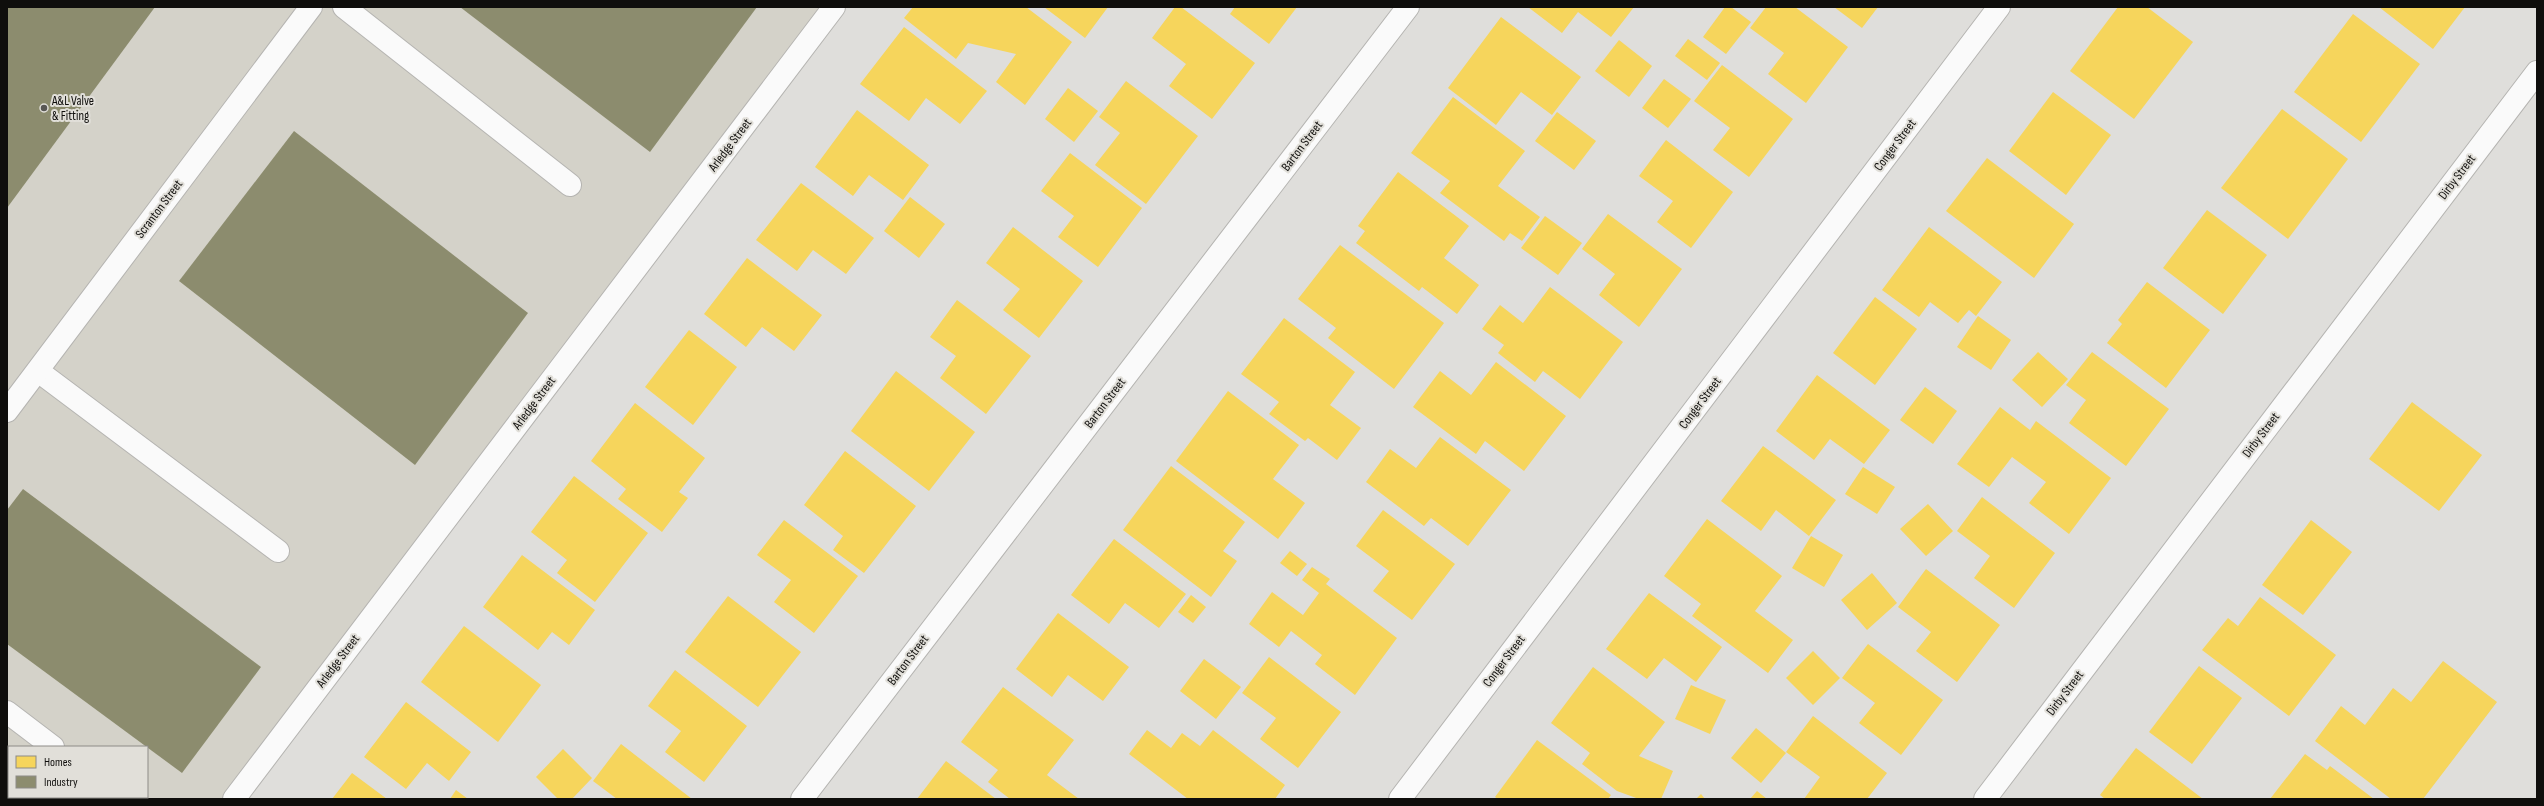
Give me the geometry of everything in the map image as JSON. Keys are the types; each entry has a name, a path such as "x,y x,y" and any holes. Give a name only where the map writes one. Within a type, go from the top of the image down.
{"street":[{"name":"Scranton Street","path":"7,411 311,7"},
{"path":"344,7 570,184"},
{"name":"Arledge Street","path":"234,799 834,7"},
{"name":"Barton Street","path":"802,799 1408,7"},
{"name":"Conger Street","path":"1400,799 1999,7"},
{"name":"Dirby Street","path":"1985,799 2537,72"},
{"path":"38,371 278,551"},
{"path":"7,712 52,746"}],"shaded area":[{"path":"7,7 824,7 226,799 7,799"}],"building: Homes":[{"path":"913,7 1026,7 1072,42 1025,105 996,82 1016,54 968,43 956,59 904,18"},
{"path":"1044,7 1108,7 1085,38"},
{"path":"1175,7 1181,7 1255,63 1212,119 1169,86 1186,64 1152,38"},
{"path":"1235,7 1297,7 1269,44 1230,14"},
{"path":"1528,7 1634,7 1611,37 1578,12 1562,33"},
{"path":"1725,7 1731,7 1751,22 1726,54 1703,37"},
{"path":"1766,7 1795,7 1848,47 1806,103 1768,74 1784,53 1750,28"},
{"path":"1834,7 1878,7 1862,28"},
{"path":"2118,7 2147,7 2193,42 2134,119 2070,71"},
{"path":"2379,7 2465,7 2433,49"},
{"path":"2353,14 2420,64 2361,142 2294,92"},
{"path":"1501,17 1581,77 1552,115 1521,92 1496,125 1448,88"},
{"path":"904,27 987,91 960,124 926,98 909,121 860,84"},
{"path":"1688,39 1720,63 1707,80 1675,56"},
{"path":"1619,40 1652,66 1629,97 1595,71"},
{"path":"1722,65 1793,119 1749,177 1713,150 1730,128 1694,101"},
{"path":"1664,79 1691,99 1668,128 1642,108"},
{"path":"1126,81 1198,136 1146,204 1095,165 1120,133 1099,117"},
{"path":"1068,88 1098,111 1074,142 1045,119"},
{"path":"2053,92 2111,135 2066,195 2009,151"},
{"path":"1453,97 1525,151 1498,186 1540,217 1522,241 1510,233 1504,241 1440,193 1450,181 1411,153"},
{"path":"2282,109 2348,159 2288,239 2221,188"},
{"path":"857,110 929,165 903,200 869,175 853,196 815,167"},
{"path":"1557,112 1596,141 1574,170 1535,141"},
{"path":"1666,140 1733,192 1691,248 1657,222 1673,201 1639,176"},
{"path":"1070,153 1142,208 1098,267 1058,237 1074,216 1041,191"},
{"path":"1987,158 2074,224 2034,278 1946,211"},
{"path":"1398,172 1469,226 1444,258 1479,285 1457,314 1422,287 1419,291 1356,243 1365,231 1358,226"},
{"path":"801,183 874,238 846,274 813,250 797,271 756,240"},
{"path":"910,197 945,224 919,258 884,231"},
{"path":"2207,210 2267,255 2223,314 2163,268"},
{"path":"1608,214 1682,269 1639,327 1599,295 1615,274 1582,249"},
{"path":"1545,216 1582,243 1558,275 1521,248"},
{"path":"1013,227 1083,281 1039,338 1003,310 1020,289 986,263"},
{"path":"1929,227 2002,282 1976,316 1969,310 1958,323 1930,302 1919,317 1882,290"},
{"path":"1340,245 1444,323 1394,389 1328,338 1336,328 1298,299"},
{"path":"747,258 822,315 794,351 762,327 746,347 704,314"},
{"path":"2147,282 2210,330 2166,388 2107,343 2122,324 2118,320"},
{"path":"1550,287 1623,342 1580,399 1543,371 1535,382 1498,353 1504,345 1482,329 1500,305 1523,323"},
{"path":"1875,297 1917,329 1875,385 1833,353"},
{"path":"957,300 1031,356 986,414 940,378 956,356 930,337"},
{"path":"1978,316 2011,340 1991,370 1957,347"},
{"path":"1284,318 1355,372 1330,405 1361,428 1337,460 1308,438 1305,441 1269,414 1279,402 1241,374"},
{"path":"689,330 737,367 693,425 645,387"},
{"path":"2038,352 2068,379 2042,407 2012,380"},
{"path":"2092,352 2169,409 2126,466 2069,423 2086,400 2066,385"},
{"path":"1496,362 1566,416 1524,471 1485,441 1476,454 1413,407 1440,371 1471,395"},
{"path":"896,371 975,432 929,491 851,431"},
{"path":"1817,375 1890,430 1864,464 1830,439 1814,460 1776,431"},
{"path":"1925,387 1957,411 1933,444 1900,420"},
{"path":"1228,391 1299,445 1273,479 1305,503 1278,539 1176,461"},
{"path":"2412,402 2482,455 2439,511 2369,459"},
{"path":"635,403 705,458 679,492 688,498 662,532 618,499 626,489 591,461"},
{"path":"2000,407 2030,430 2036,421 2111,478 2069,534 2029,503 2046,482 2012,457 1989,487 1957,464"},
{"path":"1440,437 1511,490 1468,546 1431,518 1424,526 1366,482 1390,449 1416,468"},
{"path":"1763,446 1836,500 1809,536 1776,510 1761,531 1721,501"},
{"path":"845,451 916,506 864,573 833,550 843,536 804,505"},
{"path":"1171,466 1245,522 1223,551 1237,561 1211,597 1123,530"},
{"path":"1863,467 1895,487 1877,514 1845,494"},
{"path":"574,476 648,533 595,602 557,573 567,560 531,532"},
{"path":"1982,497 2055,553 2014,608 1974,578 1990,556 1957,531"},
{"path":"1928,504 1953,531 1926,556 1900,529"},
{"path":"1383,510 1455,564 1412,620 1373,591 1389,571 1356,546"},
{"path":"1707,519 1782,576 1755,611 1793,640 1768,673 1692,616 1701,604 1664,576"},
{"path":"784,520 858,576 814,633 774,602 791,580 757,555"},
{"path":"2311,520 2352,552 2303,615 2262,585"},
{"path":"1811,536 1843,555 1824,587 1792,568"},
{"path":"1114,539 1186,594 1159,628 1125,603 1109,624 1071,595"},
{"path":"1290,551 1307,564 1297,576 1280,563"},
{"path":"522,555 595,610 569,645 552,632 538,650 483,607"},
{"path":"1312,567 1330,579 1326,584 1397,638 1355,695 1315,664 1322,655 1291,631 1279,647 1249,624 1272,592 1303,615 1319,593 1302,580"},
{"path":"1926,569 2000,625 1957,682 1916,651 1931,632 1898,607"},
{"path":"1872,573 1897,603 1867,630 1841,600"},
{"path":"1649,593 1722,647 1696,682 1664,658 1647,679 1606,649"},
{"path":"1191,595 1206,607 1193,623 1178,612"},
{"path":"728,596 801,652 758,707 685,652"},
{"path":"2260,597 2336,655 2289,716 2202,650 2228,618 2238,626"},
{"path":"1058,613 1129,667 1103,701 1068,675 1052,697 1016,669"},
{"path":"464,626 541,685 498,742 421,682"},
{"path":"1868,644 1943,700 1901,755 1859,723 1875,703 1842,678"},
{"path":"1813,651 1840,678 1813,705 1786,678"},
{"path":"1269,657 1341,712 1298,768 1260,739 1276,718 1242,693"},
{"path":"1204,659 1241,687 1216,719 1180,691"},
{"path":"2443,661 2497,702 2423,799 2391,799 2315,741 2341,706 2365,725 2393,688 2411,702"},
{"path":"2199,666 2242,698 2192,764 2149,732"},
{"path":"1593,667 1665,722 1639,756 1673,771 1661,799 1639,799 1617,791 1582,764 1590,753 1551,723"},
{"path":"675,670 747,726 704,782 665,752 681,731 648,706"},
{"path":"1691,685 1726,700 1710,734 1675,719"},
{"path":"1003,687 1074,740 1047,775 1079,799 1010,799 988,782 998,770 961,742"},
{"path":"406,702 471,752 449,781 427,763 406,789 364,757"},
{"path":"1813,716 1887,773 1867,799 1804,799 1820,777 1786,752"},
{"path":"1756,728 1786,753 1761,783 1731,758"},
{"path":"1147,730 1171,748 1182,733 1200,746 1213,730 1285,785 1275,799 1188,799 1129,754"},
{"path":"1537,740 1611,795 1608,799 1498,799 1495,797"},
{"path":"621,744 692,799 617,799 593,781"},
{"path":"2136,748 2203,799 2105,799 2100,795"},
{"path":"563,749 592,778 572,799 558,799 536,777"},
{"path":"2305,754 2327,770 2330,766 2374,799 2270,799"},
{"path":"946,761 996,799 917,799"},
{"path":"352,773 387,799 332,799"},
{"path":"456,790 468,799 450,799"},
{"path":"1757,791 1767,799 1750,799"},
{"path":"1701,794 1705,799 1696,799"}],"building: Industry":[{"name":"A&L Valve & Fitting","path":"7,7 155,7 7,208"},
{"path":"460,7 757,7 650,152"},
{"path":"294,131 528,313 415,465 179,281"},
{"path":"23,489 261,667 182,773 148,748 148,746 145,746 7,644 7,510"}],"place":[{"name":"A&L Valve & Fitting","path":"44,108"}]}
